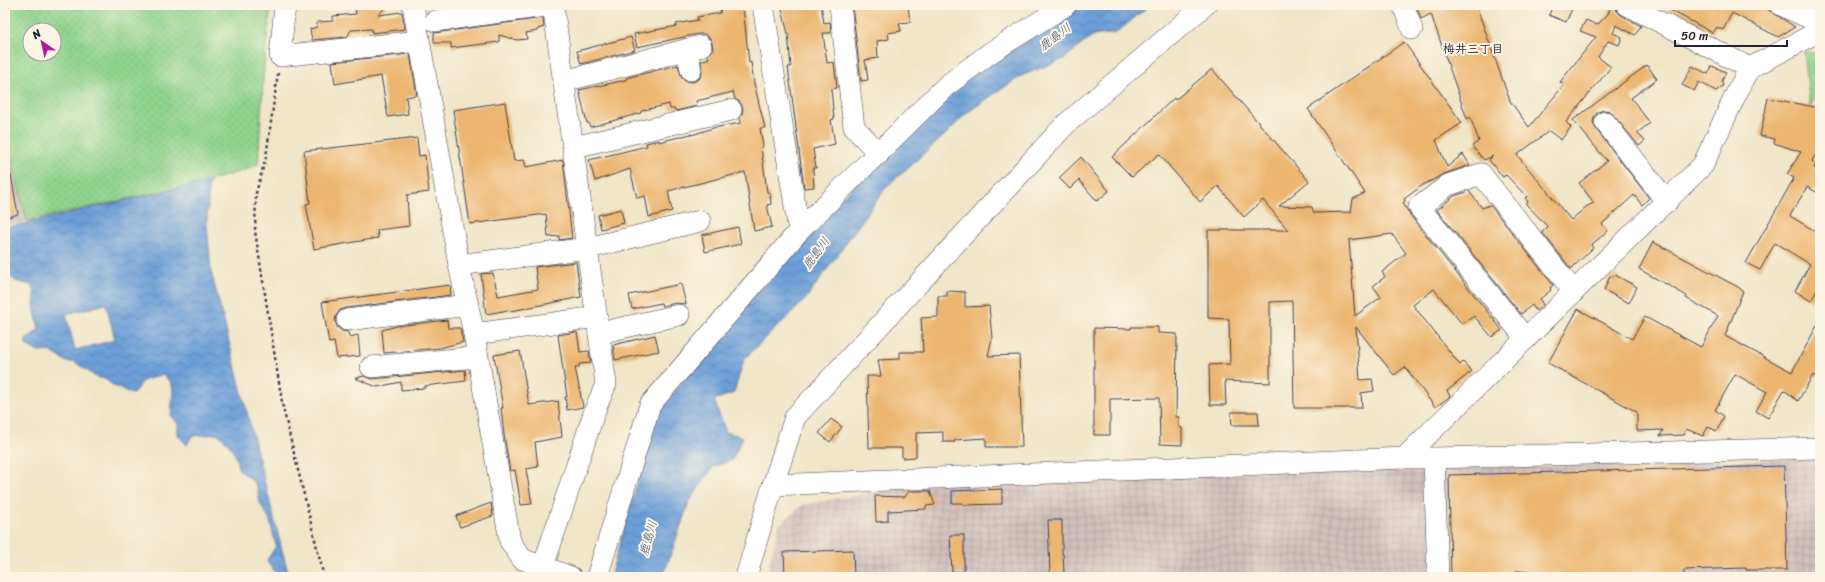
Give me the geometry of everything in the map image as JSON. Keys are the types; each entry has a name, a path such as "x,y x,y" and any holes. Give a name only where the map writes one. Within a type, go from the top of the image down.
{"street":[{"path":"285,5 280,56 419,42"},
{"path":"413,5 459,265 474,334 510,541 522,559 571,577"},
{"path":"435,21 553,5 606,384 595,410 543,567"},
{"path":"763,5 799,231"},
{"path":"840,5 854,128 879,154"},
{"path":"598,577 650,405 799,231 879,154 946,86 990,53 1066,5"},
{"path":"746,577 795,417 1066,124 1205,5"},
{"path":"1403,5 1412,29"},
{"path":"1627,5 1750,68"},
{"path":"1404,458 1667,202 1703,165 1736,94 1750,68 1818,32 1781,5"},
{"path":"564,81 643,53 694,47 691,70"},
{"path":"574,147 731,110"},
{"path":"1614,126 1667,202"},
{"path":"1526,340 1419,207 1448,185 1481,174 1574,292"},
{"path":"459,265 588,248 700,221"},
{"path":"360,323 468,305"},
{"path":"474,334 598,325 679,316"},
{"path":"371,367 477,357"},
{"path":"773,485 1404,458 1820,448"},
{"path":"1434,458 1438,577"}],"path":[{"path":"280,56 266,157 256,193 255,231 283,408 324,577"}],"shaded area":[{"path":"5,131 27,221 5,227"},
{"path":"1820,459 1820,577 766,577 779,525 802,505 912,485 1192,473"}],"green space":[{"path":"5,5 271,5 264,66 258,164 248,169 209,181 27,221 5,131"},
{"path":"1804,51 1817,54 1820,57 1820,89 1810,107"}],"water":[{"name":"鹿島川","path":"1082,5 1150,5 1116,33 1092,36 1064,59 1021,76 968,112 945,135 887,186 805,300 744,359 734,393 714,400 726,432 743,437 732,460 713,467 689,502 663,577 610,577 658,412 801,237 960,84"},
{"path":"209,181 207,224 211,271 289,577 278,577 267,560 276,546 270,521 260,503 257,487 250,478 239,470 235,454 230,446 218,434 192,436 187,445 178,435 178,424 171,417 173,389 170,381 162,375 142,381 133,394 114,386 105,379 96,377 75,362 67,362 50,351 39,352 26,345 26,340 39,329 34,307 35,291 31,285 15,281 5,272 5,228","holes":["106,304 115,340 75,350 66,314"]}],"building":[{"path":"388,5 378,15 402,12 405,29 372,33 372,29 351,30 347,37 312,40 310,29 317,27 317,22 333,21 333,16 356,14 355,6"},
{"path":"721,5 743,6 749,63 751,62 754,83 765,128 760,128 763,146 761,147 767,192 770,193 771,204 767,205 772,227 754,231 745,172 668,191 672,211 649,217 645,196 637,198 630,169 595,181 589,160 647,146 646,143 659,140 659,142 692,135 713,128 741,123 740,118 743,108 740,102 735,99 733,92 696,101 697,106 676,111 675,109 670,109 669,104 590,127 589,123 587,123 579,90 626,80 626,78 678,65 682,78 693,82 699,79 702,74 701,61 709,58 708,55 713,49 709,37 704,34 698,34 637,47 634,34 677,26 676,24 698,20 697,17 720,13"},
{"path":"781,5 821,5 824,23 830,22 831,33 823,33 827,63 834,62 837,88 831,89 834,119 831,120 835,144 813,149 816,168 813,168 814,187 804,188 788,67 791,67 788,34"},
{"path":"852,5 908,5 910,22 899,23 901,31 888,33 889,39 877,41 878,58 865,60 868,80 861,81"},
{"path":"1416,5 1476,5 1510,101 1529,127 1564,85 1560,82 1596,37 1580,31 1586,20 1597,25 1608,14 1611,5 1615,5 1617,11 1621,15 1641,26 1635,35 1616,25 1613,33 1622,37 1619,45 1608,41 1598,57 1611,67 1566,122 1571,127 1561,140 1549,131 1517,155 1571,220 1587,206 1594,203 1579,183 1607,161 1573,120 1647,65 1657,79 1631,98 1650,123 1637,133 1645,141 1639,146 1610,111 1604,110 1598,112 1594,117 1593,123 1649,198 1642,205 1634,195 1602,224 1608,231 1591,245 1593,248 1571,269 1542,232 1548,227 1526,204 1528,202 1525,198 1527,197 1506,175 1503,177 1489,160 1493,156 1484,160 1472,146 1479,141 1470,117 1467,119 1431,14 1421,19"},
{"path":"1553,5 1574,5 1566,22 1549,15"},
{"path":"1661,5 1761,5 1795,27 1778,37 1732,13 1723,30 1717,27 1713,33"},
{"path":"543,18 544,27 538,29 537,31 526,33 527,39 517,40 499,35 499,42 451,48 451,43 434,43 434,33"},
{"path":"631,37 635,50 581,64 577,51"},
{"path":"1404,42 1462,123 1436,140 1447,167 1463,154 1470,165 1444,174 1423,185 1404,199 1405,201 1403,203 1410,215 1502,330 1492,337 1474,316 1462,324 1434,289 1413,305 1460,365 1463,362 1472,371 1447,391 1450,396 1435,407 1405,367 1394,375 1356,327 1360,380 1372,379 1374,391 1361,393 1362,408 1294,408 1292,301 1270,302 1270,383 1225,381 1226,405 1210,405 1209,365 1230,364 1229,319 1208,318 1208,230 1288,230 1263,200 1244,217 1218,186 1200,202 1159,154 1132,177 1112,157 1174,98 1175,100 1212,69 1309,181 1279,206 1312,207 1314,213 1351,212 1353,199 1365,193 1308,109","holes":["1392,234 1406,253 1382,272 1385,277 1373,286 1381,297 1355,316 1349,240"]},
{"path":"410,54 417,95 406,97 408,114 388,117 381,76 335,84 332,62"},
{"path":"1692,66 1708,74 1712,66 1726,72 1722,81 1723,86 1716,91 1699,82 1694,91 1682,85"},
{"path":"1768,98 1820,108 1820,147 1812,161 1816,164 1814,168 1820,171 1820,194 1807,187 1790,216 1820,234 1820,285 1811,301 1795,291 1810,264 1775,243 1760,270 1746,263 1794,178 1787,174 1801,152 1774,143 1775,139 1760,136"},
{"path":"505,102 514,161 524,160 526,167 563,160 572,238 559,240 559,236 548,237 546,214 470,224 453,110"},
{"path":"417,138 419,156 425,155 429,192 407,195 409,226 377,230 378,238 314,249 306,204 310,203 304,151"},
{"path":"1081,157 1109,191 1097,201 1079,180 1070,189 1059,178"},
{"path":"5,175 11,175 18,214 5,218"},
{"path":"1469,191 1482,208 1490,205 1553,285 1550,288 1551,290 1540,299 1543,305 1536,311 1532,305 1521,314 1437,210 1454,196"},
{"path":"621,209 624,223 601,229 598,215"},
{"path":"738,227 741,244 705,252 702,235"},
{"path":"1653,242 1743,291 1725,336 1792,372 1820,320 1820,369 1816,377 1813,375 1798,401 1784,390 1768,418 1756,411 1767,392 1735,374 1715,410 1724,416 1717,431 1708,427 1703,436 1686,429 1684,435 1660,436 1663,430 1637,431 1637,412 1548,363 1578,309 1632,339 1645,317 1701,347 1718,316 1686,298 1687,296 1639,269"},
{"path":"576,262 581,297 516,310 486,314 481,274 493,273 498,296 538,289 535,267"},
{"path":"1615,275 1637,287 1629,303 1604,290 1610,276 1613,277"},
{"path":"681,284 686,304 676,303 662,306 661,303 632,309 629,295"},
{"path":"450,285 451,295 340,310 335,321 337,327 342,331 348,332 349,337 358,335 360,356 337,358 334,342 329,343 322,302"},
{"path":"947,291 965,292 965,307 989,306 992,338 988,356 1019,355 1022,447 986,447 986,438 943,442 943,432 916,433 916,457 902,458 902,448 869,448 867,376 881,376 878,360 900,359 900,352 923,352 921,318 938,317 938,296 947,296"},
{"path":"447,320 448,328 460,328 463,342 440,348 384,353 382,330 397,326"},
{"path":"1131,327 1158,327 1158,333 1177,334 1176,417 1179,417 1179,427 1182,428 1182,445 1160,444 1159,398 1110,399 1110,435 1094,435 1094,328 1131,329"},
{"path":"577,332 580,352 589,351 591,363 579,364 579,367 575,367 583,407 567,410 565,397 567,397 558,335"},
{"path":"655,335 659,351 615,360 613,345"},
{"path":"520,351 529,405 558,401 562,437 535,442 538,467 526,469 532,504 521,505 515,470 510,471 501,408 503,408 494,355"},
{"path":"465,370 466,381 425,386 425,388 401,390 401,382 377,387 355,378 364,376 372,379"},
{"path":"1231,412 1258,412 1259,425 1232,425"},
{"path":"831,419 842,427 830,442 819,433"},
{"path":"1784,466 1787,570 1746,570 1746,568 1684,570 1684,577 1559,576 1559,574 1516,571 1516,577 1451,577 1449,475"},
{"path":"1002,489 1002,504 965,505 962,503 952,503 952,491"},
{"path":"909,491 930,491 935,505 926,506 926,509 888,511 888,521 876,522 875,496 905,497"},
{"path":"491,503 493,516 460,527 456,516"},
{"path":"1048,520 1062,520 1062,554 1064,573 1050,574"},
{"path":"950,535 964,535 964,572 952,572"},
{"path":"853,550 854,577 785,577 784,552"}],"district":[{"name":"梅井三丁目","path":"1473,49"}]}
